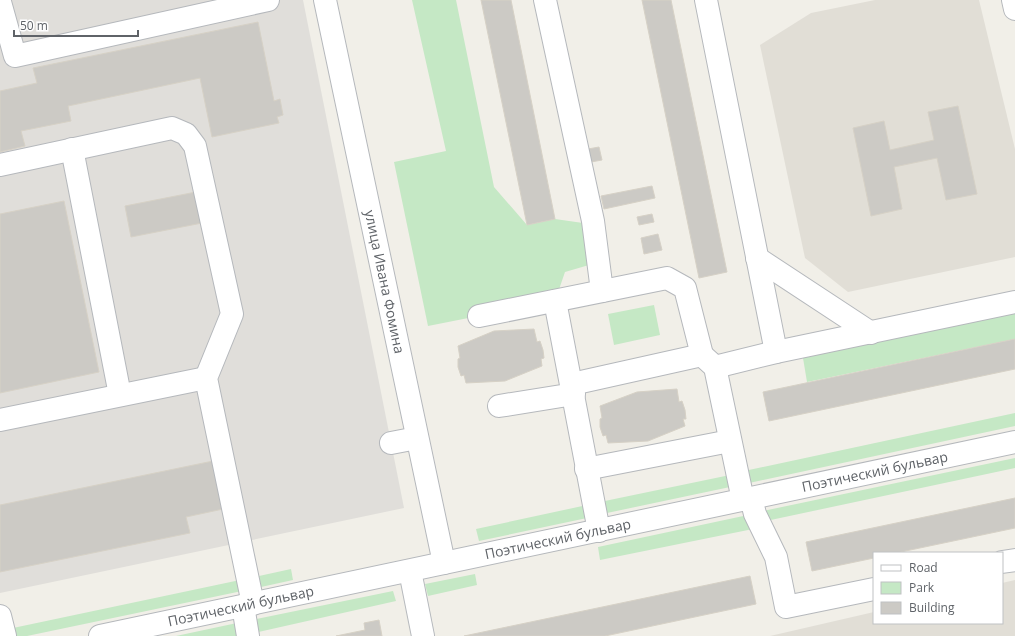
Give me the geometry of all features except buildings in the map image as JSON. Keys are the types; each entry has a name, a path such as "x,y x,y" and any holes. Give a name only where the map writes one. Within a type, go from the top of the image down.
{"street":[{"path":"0,2 14,56 268,0"},
{"name":"улица Ивана Фомина","path":"325,0 444,563"},
{"path":"545,0 593,221 602,291"},
{"path":"706,0 776,352"},
{"path":"1013,0 1015,9"},
{"path":"0,165 172,128 186,134 195,146 232,314 206,378 248,605 248,636"},
{"path":"72,149 120,395"},
{"path":"757,258 871,333"},
{"path":"479,316 667,278 685,288 708,361 747,499 776,557 786,608 873,589"},
{"path":"555,301 599,531"},
{"path":"499,406 708,361 776,352 1015,302"},
{"path":"0,420 206,378"},
{"path":"391,443 417,438"},
{"path":"586,469 730,441"},
{"name":"Поэтический бульвар","path":"100,636 1015,442"},
{"path":"1003,562 1015,560"},
{"path":"410,571 423,636"},
{"path":"0,616 5,636"}],"shaded area":[{"path":"0,0 303,0 404,508 0,593"},
{"path":"875,0 979,0 1015,149 1015,257 848,292 805,258 760,45 811,13"},
{"path":"1015,580 1015,636 770,636 873,612 873,624 1003,624 1003,583"}],"green space":[{"path":"412,0 456,0 494,187 527,225 555,219 583,223 589,265 565,272 555,301 428,326 394,162 446,151"},
{"path":"654,305 660,335 614,345 608,314"},
{"path":"1015,308 1015,339 807,382 802,352"},
{"path":"1015,413 1015,426 749,483 744,471"},
{"path":"1015,458 1015,468 766,521 763,511"},
{"path":"730,475 730,487 607,513 600,502"},
{"path":"587,505 587,518 479,541 476,529"},
{"path":"748,515 753,529 600,560 598,547"},
{"path":"291,569 293,580 261,587 259,576"},
{"path":"475,574 477,585 428,596 425,584"},
{"path":"240,580 242,591 27,636 15,636 13,628"},
{"path":"393,591 396,601 254,633 251,620"},
{"path":"237,623 239,636 176,636"}]}
